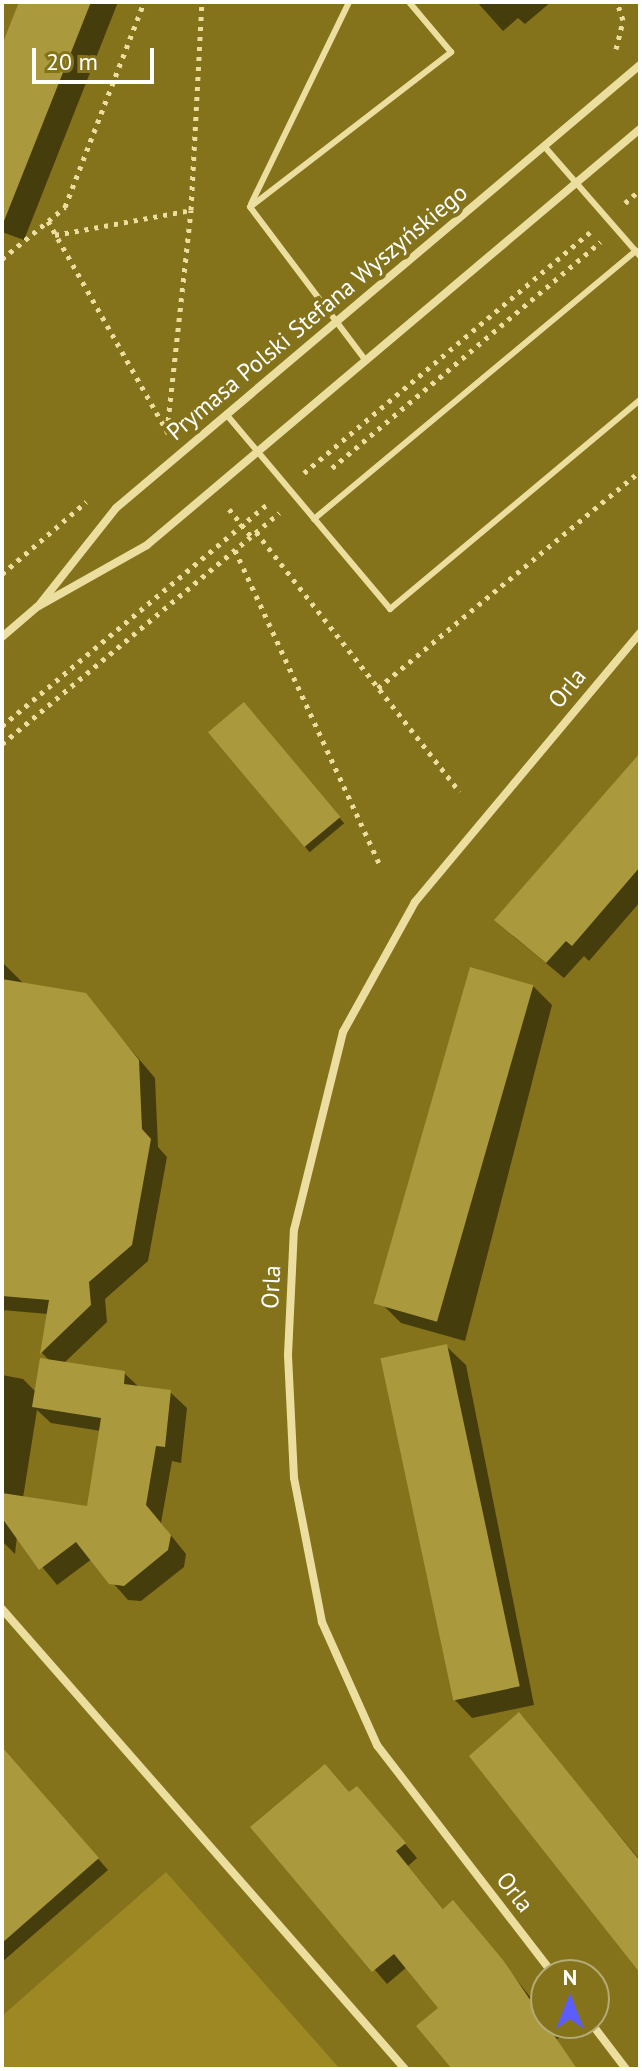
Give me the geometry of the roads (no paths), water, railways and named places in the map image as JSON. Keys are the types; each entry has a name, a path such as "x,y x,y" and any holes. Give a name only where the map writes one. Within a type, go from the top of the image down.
{"street":[{"name":"Prymasa Polski Stefana Wyszyńskiego","path":"2,637 37,607 116,508 640,65"},
{"name":"Prymasa Polski Stefana Wyszyńskiego","path":"37,607 147,545 640,129"},
{"name":"Orla","path":"542,1959 377,1745 322,1622 294,1478 288,1355 294,1230 343,1032 415,902 640,633"},
{"path":"2,1609 405,2069"},
{"path":"603,2039 626,2069"}],"lane":[{"path":"250,207 349,2"},
{"path":"250,207 451,52 409,2"},
{"path":"314,519 638,254 544,146"},
{"path":"250,207 366,361"},
{"path":"226,414 390,609 640,400"}]}
